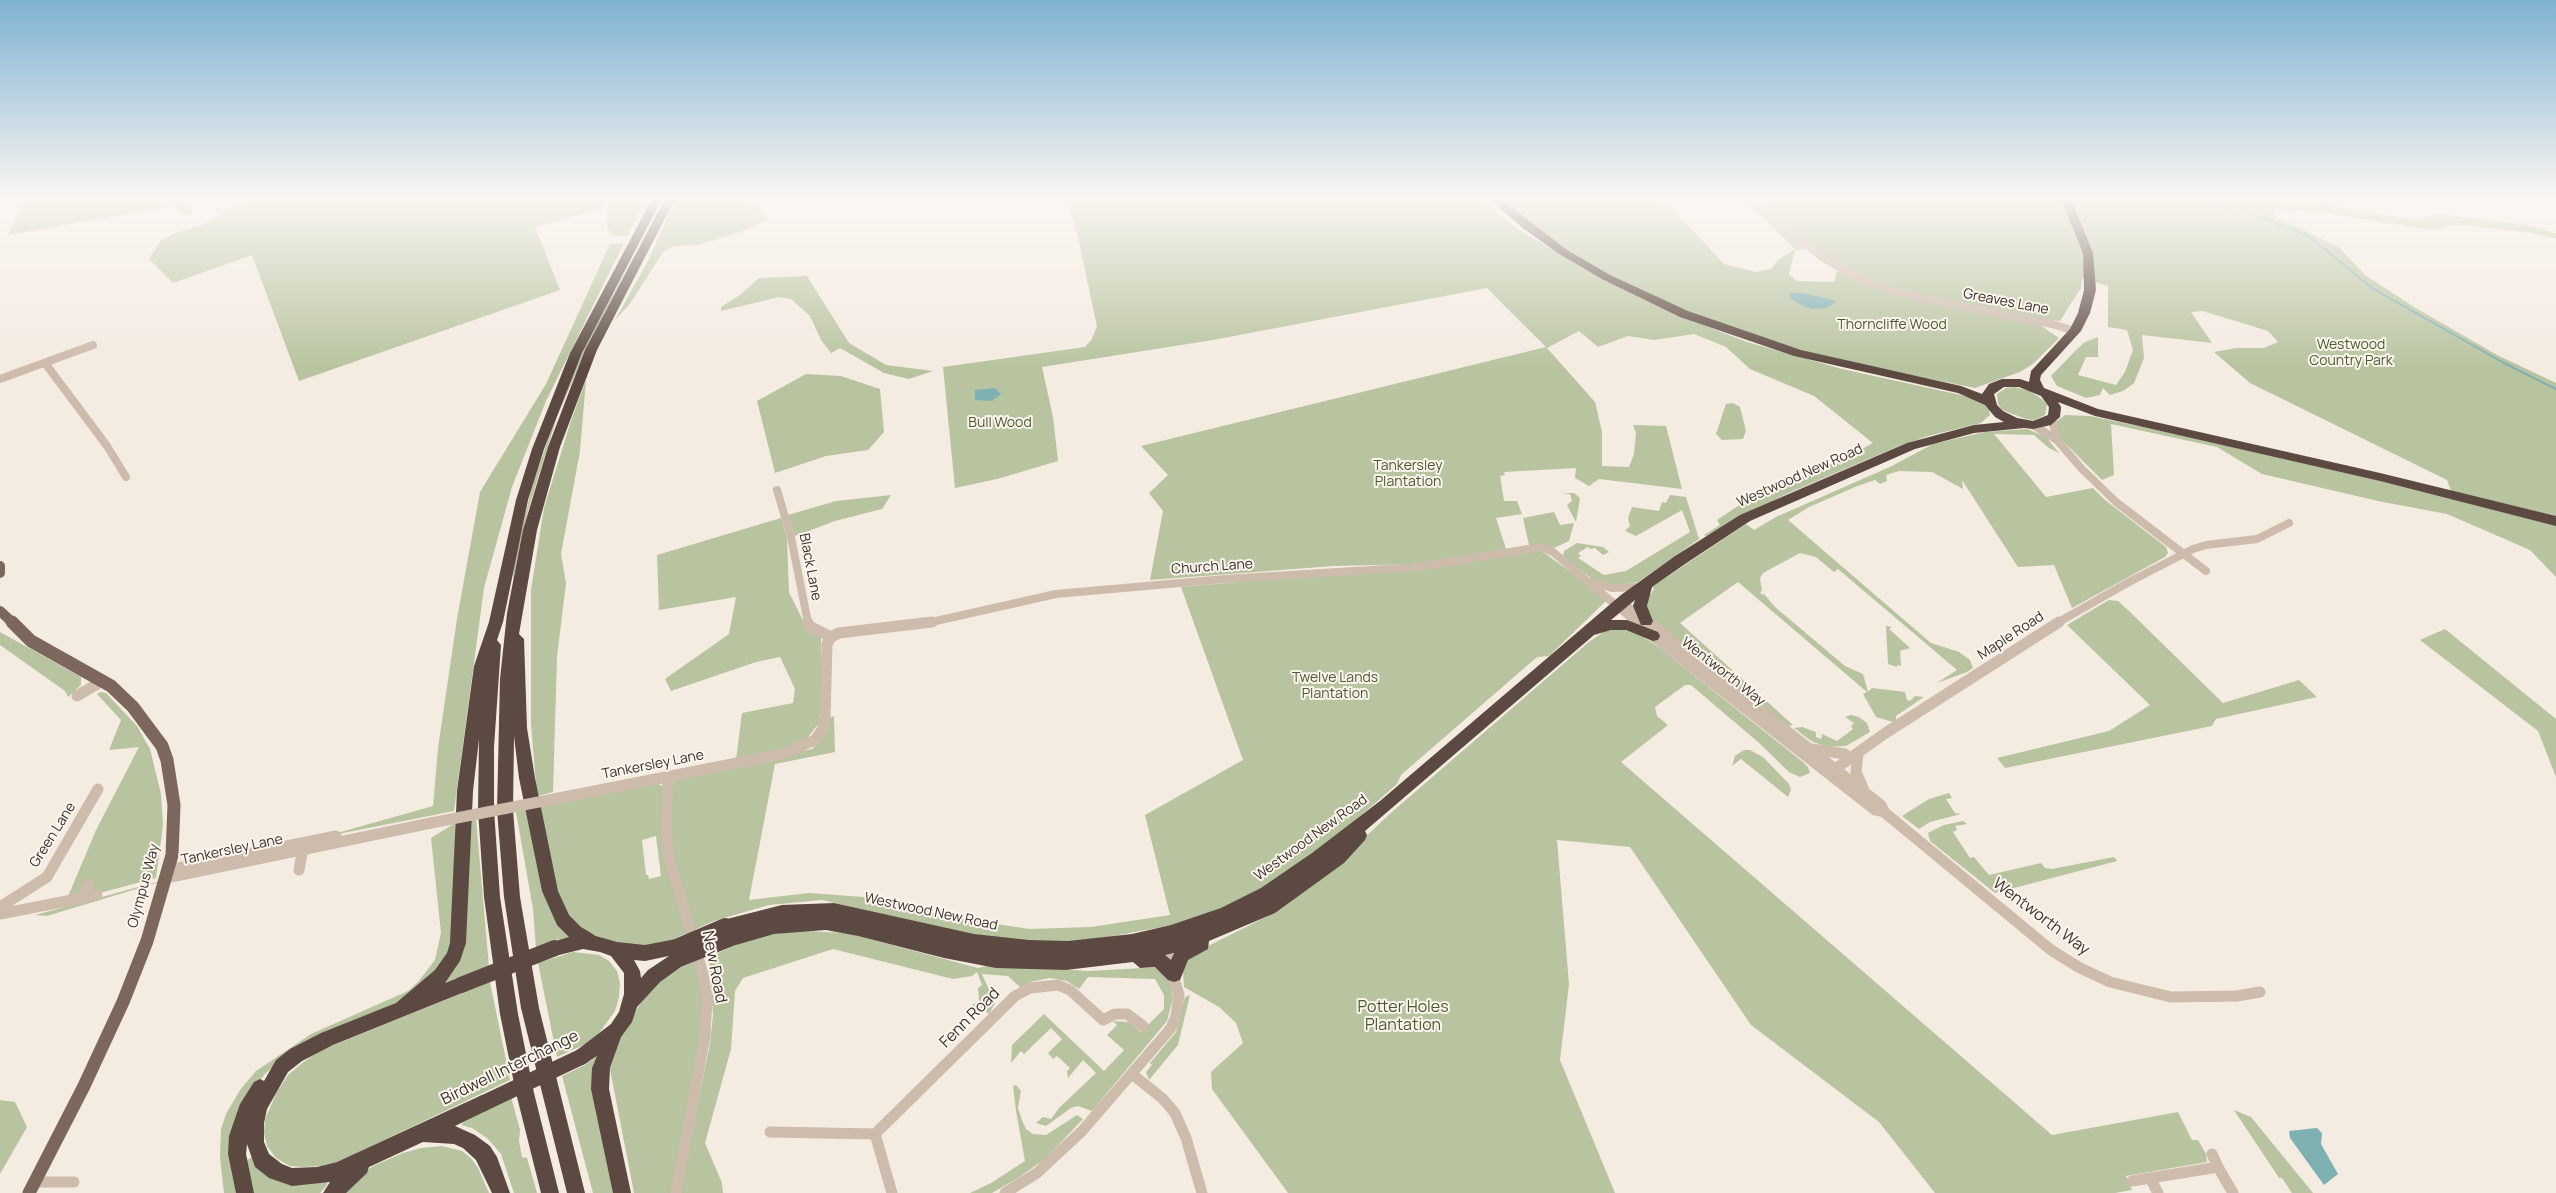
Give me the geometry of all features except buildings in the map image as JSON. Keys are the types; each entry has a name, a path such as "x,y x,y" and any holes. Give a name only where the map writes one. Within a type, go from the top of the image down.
{"highway":[{"path":"402,1009 441,976 454,956 458,943 465,791 481,666 496,622 522,500 553,408 585,336 634,255"},
{"path":"576,1193 530,1008 512,897 505,810 507,678 514,613 530,530 554,447 569,402 591,350 636,255"},
{"path":"1567,255 1606,278 1684,314 1798,353 1962,390 1991,401 2006,418 2028,424"},
{"path":"1982,428 1994,419 1991,401 2002,383 2038,369 2052,357 2075,331 2084,313 2089,295 2090,266 2087,255"},
{"path":"2038,369 2034,378 2056,407 2054,416"},
{"path":"2002,383 2020,383 2094,412 2380,477 2556,521"},
{"name":"Westwood New Road","path":"1168,941 1267,893 1312,863 1385,806 1619,605 1725,531 1770,506 1911,446 1982,428 2028,424 2068,411 2094,412"},
{"path":"1644,586 1640,606 1646,621"},
{"path":"514,613 519,650 520,728 526,778 550,891 563,920 575,932 590,941"},
{"path":"496,622 486,756 486,810 492,898 508,1014 524,1092 550,1193"},
{"path":"1589,630 1611,625 1626,626 1653,636"},
{"name":"Westwood New Road","path":"618,950 645,953 677,953 727,933 774,926 826,924 858,928 944,950 996,960 1029,962 1168,941 1238,922 1269,908 1338,858 1385,806"},
{"path":"1087,954 1117,964 1158,959 1174,974 1181,955 1192,947 1223,936 1238,922"},
{"name":"Birdwell Interchange","path":"590,941 618,950 632,971 633,987 631,1002 617,1030 583,1056 338,1171 309,1177 283,1175 262,1160 256,1147 255,1123 259,1106 282,1066 308,1047 555,948 590,941"},
{"name":"Westwood New Road","path":"631,1002 677,953"},
{"path":"617,1030 602,1062 600,1079 622,1193"},
{"path":"245,1193 237,1154 241,1123 256,1093 282,1066"},
{"path":"421,1133 454,1135 469,1141 483,1153 490,1164 501,1193"},
{"path":"332,1193 352,1172 379,1153"}],"main road":[{"path":"0,566 0,573"},
{"name":"Olympus Way","path":"0,611 31,641 102,681 133,707 153,730 167,760 174,805 172,854 146,941 122,1002 84,1086 32,1187"}],"street":[{"name":"Greaves Lane","path":"1819,255 1844,272 1870,283 1912,296 2052,324 2075,331"},
{"path":"0,379 92,345"},
{"path":"45,363 107,446 126,477"},
{"path":"2054,416 2056,440"},
{"path":"2028,424 2056,440 2081,468 2116,502 2206,571"},
{"name":"Black Lane","path":"777,490 792,539 807,622 831,637"},
{"name":"Maple Road","path":"1830,768 1845,754 1858,751 2080,609 2184,554 2206,545 2257,540 2289,523"},
{"name":"Church Lane","path":"831,637 843,632 920,625 1056,594 1225,579 1418,567 1530,548 1549,550 1619,605"},
{"name":"Church Lane","path":"1587,580 1612,588 1644,586"},
{"name":"Wentworth Way","path":"1619,605 1646,621 1805,746 1875,810 1884,812 2044,944 2080,968 2110,982 2171,997 2237,996 2260,992"},
{"name":"Wentworth Way","path":"1619,605 1653,636 1881,805 1884,812"},
{"name":"Tankersley Lane","path":"167,874 783,754 815,740 822,730 825,718 826,651 831,637"},
{"path":"77,696 102,681"},
{"path":"1805,746 1825,752 1845,754"},
{"path":"1858,751 1856,772 1868,795"},
{"name":"Maple Road","path":"1830,768 1854,757 1858,751"},
{"name":"New Road","path":"668,777 666,827 669,857 703,974 707,999 705,1036 676,1193"},
{"name":"Green Lane","path":"0,907 46,877 98,788"},
{"name":"Tankersley Lane","path":"167,874 288,845 336,836 388,831"},
{"name":"Tankersley Lane","path":"288,845 303,848"},
{"path":"299,870 303,848"},
{"path":"83,898 88,884"},
{"path":"0,914 97,895"},
{"path":"1005,1193 1037,1173 1060,1154 1166,1035 1174,1021 1179,995 1168,941"},
{"name":"Fenn Road","path":"875,1134 1023,992 1038,986 1058,985 1070,990 1099,1023 1114,1014 1127,1014 1143,1026"},
{"path":"1132,1074 1163,1099 1175,1113 1186,1138 1202,1193"},
{"path":"770,1132 875,1134 892,1193"},
{"path":"2212,1154 2234,1193"},
{"path":"2132,1181 2218,1167"},
{"path":"2150,1178 2158,1193"},
{"path":"32,1187 74,1182"}],"green space":[{"path":"152,255 546,255 560,290 299,381 252,255 173,283 149,259"},
{"path":"605,255 618,255 546,401 512,487 484,588 454,811 323,837 433,806 438,748 457,619 480,492 546,384"},
{"path":"635,255 586,349 557,417 528,510 513,580 513,566 533,483 563,396 588,340"},
{"path":"651,255 661,255 629,305 615,320"},
{"path":"1082,255 1560,255 1582,268 1675,314 1747,342 1842,369 1979,399 1989,409 1990,415 1981,423 1928,436 1899,446 1784,495 1706,536 1704,535 1720,525 1717,520 1750,498 1845,458 1873,443 1814,396 1750,369 1726,347 1694,334 1654,340 1628,336 1598,347 1579,331 1547,348 1595,402 1602,432 1602,466 1629,467 1634,454 1636,433 1633,425 1666,426 1682,489 1599,479 1589,486 1575,478 1576,468 1504,472 1505,475 1500,476 1504,501 1517,501 1522,514 1496,518 1506,549 1418,564 1334,566 1150,580 1163,511 1149,493 1168,475 1141,446 1546,347 1487,288 1213,340 1042,367 1053,417 1058,461 997,479 955,488 943,367 1085,347 1092,339 1097,326"},
{"name":"Westwood Country Park","path":"1573,255 1715,255 1724,264 1756,272 1771,269 1778,260 1786,255 1794,255 1789,274 1797,281 1834,282 1837,271 1867,286 1825,255 2346,255 2365,275 2414,307 2497,355 2556,383 2556,516 2451,491 2447,480 2250,383 2214,352 2236,348 2264,348 2278,342 2268,331 2203,311 2191,312 2212,343 2142,335 2144,358 2134,383 2123,391 2110,395 2103,388 2100,395 2086,398 2057,386 2051,376 2085,342 2098,337 2098,357 2086,357 2078,375 2116,385 2125,372 2133,350 2127,330 2108,327 2108,286 2082,278 2081,288 2060,321 2044,319 2040,325 2059,338 2033,364 2020,372 1975,388 1833,359 1768,341 1672,305 1595,268"},
{"path":"807,276 849,343 886,365 933,371 909,379 884,373 840,348 831,353 821,340 810,316 791,299 779,297 721,311 721,307 740,295 759,278"},
{"path":"806,374 841,376 880,389 884,432 868,450 826,456 775,473 757,401"},
{"path":"586,380 580,451 561,554 566,583 557,657 553,792 537,796 531,724 531,590 544,508"},
{"path":"2014,387 2030,391 2043,400 2047,405 2045,415 2034,420 2002,410 1998,404 1997,394 2006,388"},
{"path":"1733,403 1740,407 1746,431 1743,439 1722,440 1716,434 1726,404"},
{"path":"2065,415 2090,416 2176,434 2438,494 2556,525 2556,577 2530,550 2447,514 2378,501 2262,474 2217,447 2111,424 2114,475 2102,480 2058,436 2057,421"},
{"path":"2027,429 2046,437 2059,453 2049,448 2034,435 1994,434 2046,497 2093,488 2105,500 2166,547 2168,553 2165,557 2072,608 2054,565 2018,567 1962,480 1963,489 1932,472 1899,471 1886,475 1887,481 1880,484 1875,480 1855,487 1809,507 1788,520 1931,643 1959,652 1970,660 1973,668 1937,683 1957,670 1838,569 1834,572 1816,557 1800,553 1763,573 1760,578 1762,591 1760,592 1762,595 1764,594 1775,607 1845,666 1863,674 1868,692 1872,688 1905,692 1907,700 1910,701 1915,696 1924,697 1896,716 1896,720 1893,722 1876,717 1863,694 1867,692 1738,582 1680,623 1793,725 1787,726 1646,621 1648,598 1654,589 1652,587 1746,524 1754,530 1776,517 1892,466 1933,444 1985,432"},
{"path":"1562,493 1574,493 1580,498 1576,522 1567,505 1572,501 1570,494"},
{"path":"891,495 882,509 835,521 795,536 788,515 836,501"},
{"path":"1670,495 1686,497 1699,539 1638,582 1617,586 1595,581 1563,557 1564,551 1577,543 1603,547 1609,552 1603,555 1595,548 1591,549 1588,547 1578,553 1581,556 1578,558 1604,575 1626,571 1690,532 1682,510 1636,536 1625,531 1630,526 1628,518 1632,507 1659,511 1662,502 1666,503"},
{"path":"1554,512 1560,525 1574,523 1569,541 1554,548 1529,545 1523,518"},
{"path":"781,518 787,538 789,592 807,629 821,637 821,703 819,723 805,741 794,747 736,760 742,713 793,703 795,689 780,657 756,662 671,691 665,679 729,634 736,597 659,610 657,555"},
{"name":"Twelve Lands Plantation","path":"1540,550 1571,572 1606,601 1549,656 1537,657 1401,775 1397,784 1307,863 1226,911 1173,925 1081,942 1015,942 950,930 822,900 769,905 714,921 667,942 644,947 611,942 579,928 567,915 558,899 540,807 657,783 662,786 663,792 678,778 812,749 821,740 829,718 834,716 835,752 775,764 749,900 809,893 863,897 964,919 1029,929 1091,927 1170,915 1145,815 1243,760 1181,587 1274,579","holes":["656,836 661,876 649,879 648,875 646,875 642,840"]},
{"path":"2109,600 2118,601 2128,610 2223,703 2299,680 2317,697 2216,719 2212,726 2005,768 1997,758 2109,731 2150,705 2067,625"},
{"path":"1886,626 1892,627 1889,629 1910,648 1900,651 1901,666 1897,665 1897,667 1888,664"},
{"name":"Potter Holes Plantation","path":"1621,629 1641,635 1662,650 1803,762 1808,767 1810,773 1800,777 1789,772 1758,742 1691,685 1685,685 1655,707 1657,716 1668,725 1621,762 2052,1135 2178,1112 2192,1140 2198,1140 2206,1154 2207,1162 2126,1176 2132,1190 2115,1193 1935,1193 1879,1122 1751,1025 1630,847 1557,840 1569,984 1560,1060 1615,1193 1288,1193 1212,1089 1211,1072 1243,1043 1236,1023 1219,1007 1184,987 1183,970 1190,955 1268,916 1335,865 1393,811 1590,641 1605,631"},
{"path":"2445,629 2556,719 2556,777 2538,731 2420,640"},
{"path":"0,632 81,677 81,685 68,697 65,691 0,645"},
{"path":"101,692 106,693 137,726 150,749 161,794 163,825 156,878 96,894 81,893 67,899 96,830 139,747 109,750 121,720 97,694"},
{"path":"1851,715 1859,717 1867,723 1870,732 1846,746 1827,747 1811,741 1794,728 1802,727 1816,732 1816,737 1821,739 1822,734 1837,741 1853,729 1851,726 1854,723 1845,717"},
{"path":"1744,750 1750,750 1763,757 1789,784 1791,789 1788,797 1741,759 1732,766 1735,756"},
{"path":"1949,793 1952,798 1946,799 1955,813 1961,814 1930,822 1919,829 1902,816 1929,799"},
{"path":"526,810 547,898 577,938 560,943 558,939 536,948 533,909 516,812"},
{"path":"476,819 489,967 467,979 439,984 447,975 469,821"},
{"path":"1963,821 1967,824 1955,826 1957,830 1953,832 1970,858 1974,857 1989,875 2041,863 2045,868 2052,869 2114,857 2117,861 1995,893 1930,841 1928,833 1944,825"},
{"path":"455,823 454,949 424,989 279,1061 265,1074 255,1087 237,1193 224,1193 220,1158 221,1129 226,1114 240,1090 256,1071 311,1034 408,991 418,982 435,960 441,933 431,838"},
{"path":"179,876 47,916 35,915"},
{"path":"806,931 847,933 978,968 992,965 1089,971 1160,967 1166,972 1171,983 1173,998 1167,1021 1092,1111 1078,1106 1071,1108 1046,1126 1036,1123 1043,1117 1051,1119 1059,1108 1096,1073 1083,1060 1068,1078 1067,1071 1070,1068 1057,1056 1053,1059 1048,1053 1062,1039 1051,1028 1024,1054 1021,1051 1011,1063 1012,1045 1044,1014 1104,1071 1124,1050 1107,1035 1117,1025 1113,1021 1129,1022 1141,1032 1164,1009 1164,995 1155,979 1088,977 1079,989 1067,981 1050,978 1030,982 1021,988 1008,976 982,974 995,1003 989,1014 979,1006 964,1010 979,1001 978,988 982,985 977,972 972,976 953,979 833,949 743,978 735,991 731,1049 705,1143 722,1183 723,1193 680,1193 710,1043 713,1015 709,957 745,941 772,934"},
{"path":"573,952 599,955 609,961 617,971 620,983 619,997 615,1011 597,1036 588,1043 557,1057 538,963"},
{"path":"696,961 703,994 703,1028 672,1193 634,1193 610,1069 620,1038 649,989 672,971"},
{"path":"490,982 510,1080 340,1161 321,1166 304,1167 290,1166 276,1158 267,1146 264,1133 265,1119 277,1092 288,1075 301,1064 319,1051"},
{"path":"1190,995 1178,1045 1149,1080 1146,1072 1152,1065 1150,1063 1176,1032 1185,997"},
{"path":"600,1054 616,1193 593,1193 562,1076 585,1065"},
{"path":"1016,1085 1021,1091 1018,1108 1022,1120 1026,1129 1033,1134 1046,1135 1077,1115 1083,1119 1045,1159 1018,1178 992,1193 970,1193 991,1183 1025,1161 1013,1086"},
{"path":"511,1097 520,1130 519,1141 522,1157 527,1158 537,1193 514,1193 501,1154 487,1138 472,1128 461,1125"},
{"path":"0,1100 15,1102 27,1127 0,1174"},
{"path":"2234,1110 2251,1117 2313,1193 2292,1193 2282,1178 2279,1178"},
{"path":"442,1146 462,1151 471,1158 478,1168 489,1193 341,1193 373,1166 403,1153 421,1148"},
{"path":"252,1157 327,1182 327,1185 320,1193 250,1193 245,1161"}],"water":[{"path":"1789,293 1803,293 1837,301 1827,308 1813,309 1791,299"},
{"path":"995,388 1001,394 992,401 975,400 975,390"},
{"path":"2317,1128 2322,1133 2321,1144 2338,1174 2324,1185 2290,1138 2289,1131"}],"waterway":[{"path":"2331,255 2372,288 2502,362 2556,389"}],"park label":[{"name":"Thorncliffe Wood","path":"1892,325"},
{"name":"Bull Wood","path":"1000,423"},
{"name":"Tankersley Plantation","path":"1408,474"}]}
